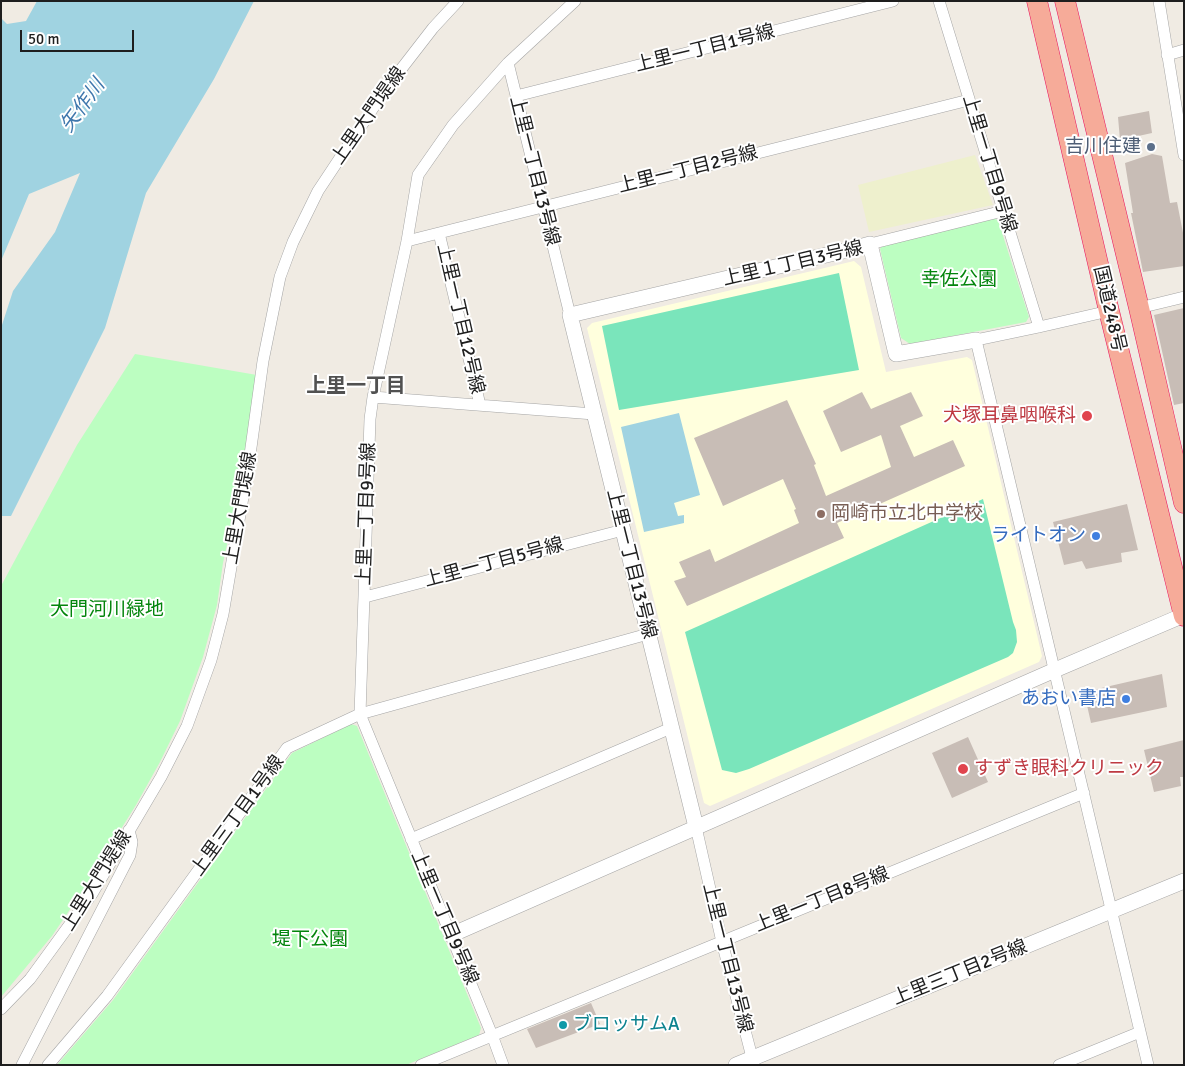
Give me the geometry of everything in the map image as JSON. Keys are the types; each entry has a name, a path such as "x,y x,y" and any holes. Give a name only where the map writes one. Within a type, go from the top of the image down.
{"highway":[{"name":"国道248号","path":"1037,1 1109,311 1184,615"},
{"name":"国道248号","path":"1065,1 1140,308 1184,503"}],"street":[{"name":"上里大門堤線","path":"1,1009 30,979 92,894 161,777 187,726 210,660 223,614 249,462 262,361 280,277 293,242 318,192 380,98 433,28 458,1"},
{"name":"上里一丁目9号線","path":"503,1065 360,714 370,419 407,241 418,176 453,125 508,64 575,1"},
{"name":"上里一丁目1号線","path":"516,96 893,1"},
{"name":"上里一丁目9号線","path":"939,1 1039,327"},
{"path":"1159,1 1184,155"},
{"path":"1167,54 1184,50"},
{"name":"上里一丁目13号線","path":"508,64 753,1062"},
{"name":"上里一丁目2号線","path":"407,241 969,100"},
{"path":"870,244 1003,211"},
{"name":"上里一丁目12号線","path":"439,233 480,405"},
{"name":"上里１丁目3号線","path":"570,314 870,244 896,354 976,340 1109,311"},
{"path":"1140,308 1184,297"},
{"path":"976,340 1148,1065"},
{"path":"374,397 594,414"},
{"name":"上里一丁目5号線","path":"365,597 623,530"},
{"path":"451,935 1184,615"},
{"name":"上里三丁目1号線","path":"48,1065 107,996 287,748 360,714 648,634"},
{"path":"411,838 671,728"},
{"name":"上里一丁目8号線","path":"421,1065 1084,793"},
{"path":"22,1065 130,855 132,842 129,830"},
{"name":"上里三丁目2号線","path":"736,1065 753,1062 1184,881"},
{"path":"1060,1065 1140,1032"}],"shaded area":[{"path":"975,155 993,205 869,232 858,185"},
{"name":"岡崎市立北中学校","path":"854,261 861,267 886,372 967,357 972,360 1042,656 1039,662 710,806 704,803 587,328 592,323"}],"green space":[{"name":"幸佐公園","path":"992,218 998,220 1029,317 1026,322 910,344 901,338 880,249 883,244"},
{"path":"839,273 859,370 619,410 602,326"},
{"name":"大門河川緑地","path":"135,354 257,375 243,471 223,563 217,605 203,657 180,721 160,762 136,805 52,936 1,997 1,586 77,445"},
{"path":"983,499 1016,630 1017,642 1013,653 1008,657 749,769 736,773 722,770 685,632"},
{"name":"堤下公園","path":"351,724 357,726 481,1028 479,1035 406,1065 57,1065 113,1000 292,753"}],"water":[{"name":"矢作川","path":"37,1 254,1 214,79 146,193 105,328 11,516 1,516 1,328 13,291 55,232 80,173 29,194 1,261 1,18 7,24 26,21"},
{"path":"679,413 700,495 674,503 678,516 684,515 684,523 644,532 621,427"}],"building":[{"path":"1149,111 1152,133 1120,140 1118,117"},
{"path":"1152,154 1162,156 1170,203 1177,202 1184,238 1184,266 1143,272 1131,213 1133,213 1125,163"},
{"path":"1184,308 1184,403 1174,405 1154,315"},
{"path":"862,392 871,409 911,392 923,416 900,426 914,457 953,440 965,466 837,523 844,538 687,606 674,581 686,577 679,562 710,549 715,562 799,523 794,510 796,509 783,479 723,506 694,438 787,400 816,464 814,465 826,496 891,467 881,435 841,452 823,411"},
{"name":"ライトオン","path":"1127,504 1138,550 1121,553 1122,562 1086,569 1082,561 1064,565 1053,522"},
{"name":"あおい書店","path":"1162,674 1167,707 1091,723 1084,692"},
{"path":"968,737 988,782 952,798 932,753"},
{"path":"1184,740 1184,777 1180,777 1181,786 1154,792 1144,750"},
{"name":"ブロッサムA","path":"591,1003 600,1024 536,1048 527,1029"}],"place":[{"name":"吉川住建","path":"1151,147"},
{"name":"犬塚耳鼻咽喉科","path":"1087,416"},
{"name":"岡崎市立北中学校","path":"821,514"},
{"name":"ライトオン","path":"1096,536"},
{"name":"あおい書店","path":"1126,699"},
{"name":"すずき眼科クリニック","path":"963,769"},
{"name":"ブロッサムA","path":"563,1025"}],"district":[{"name":"上里一丁目","path":"356,387"}]}
